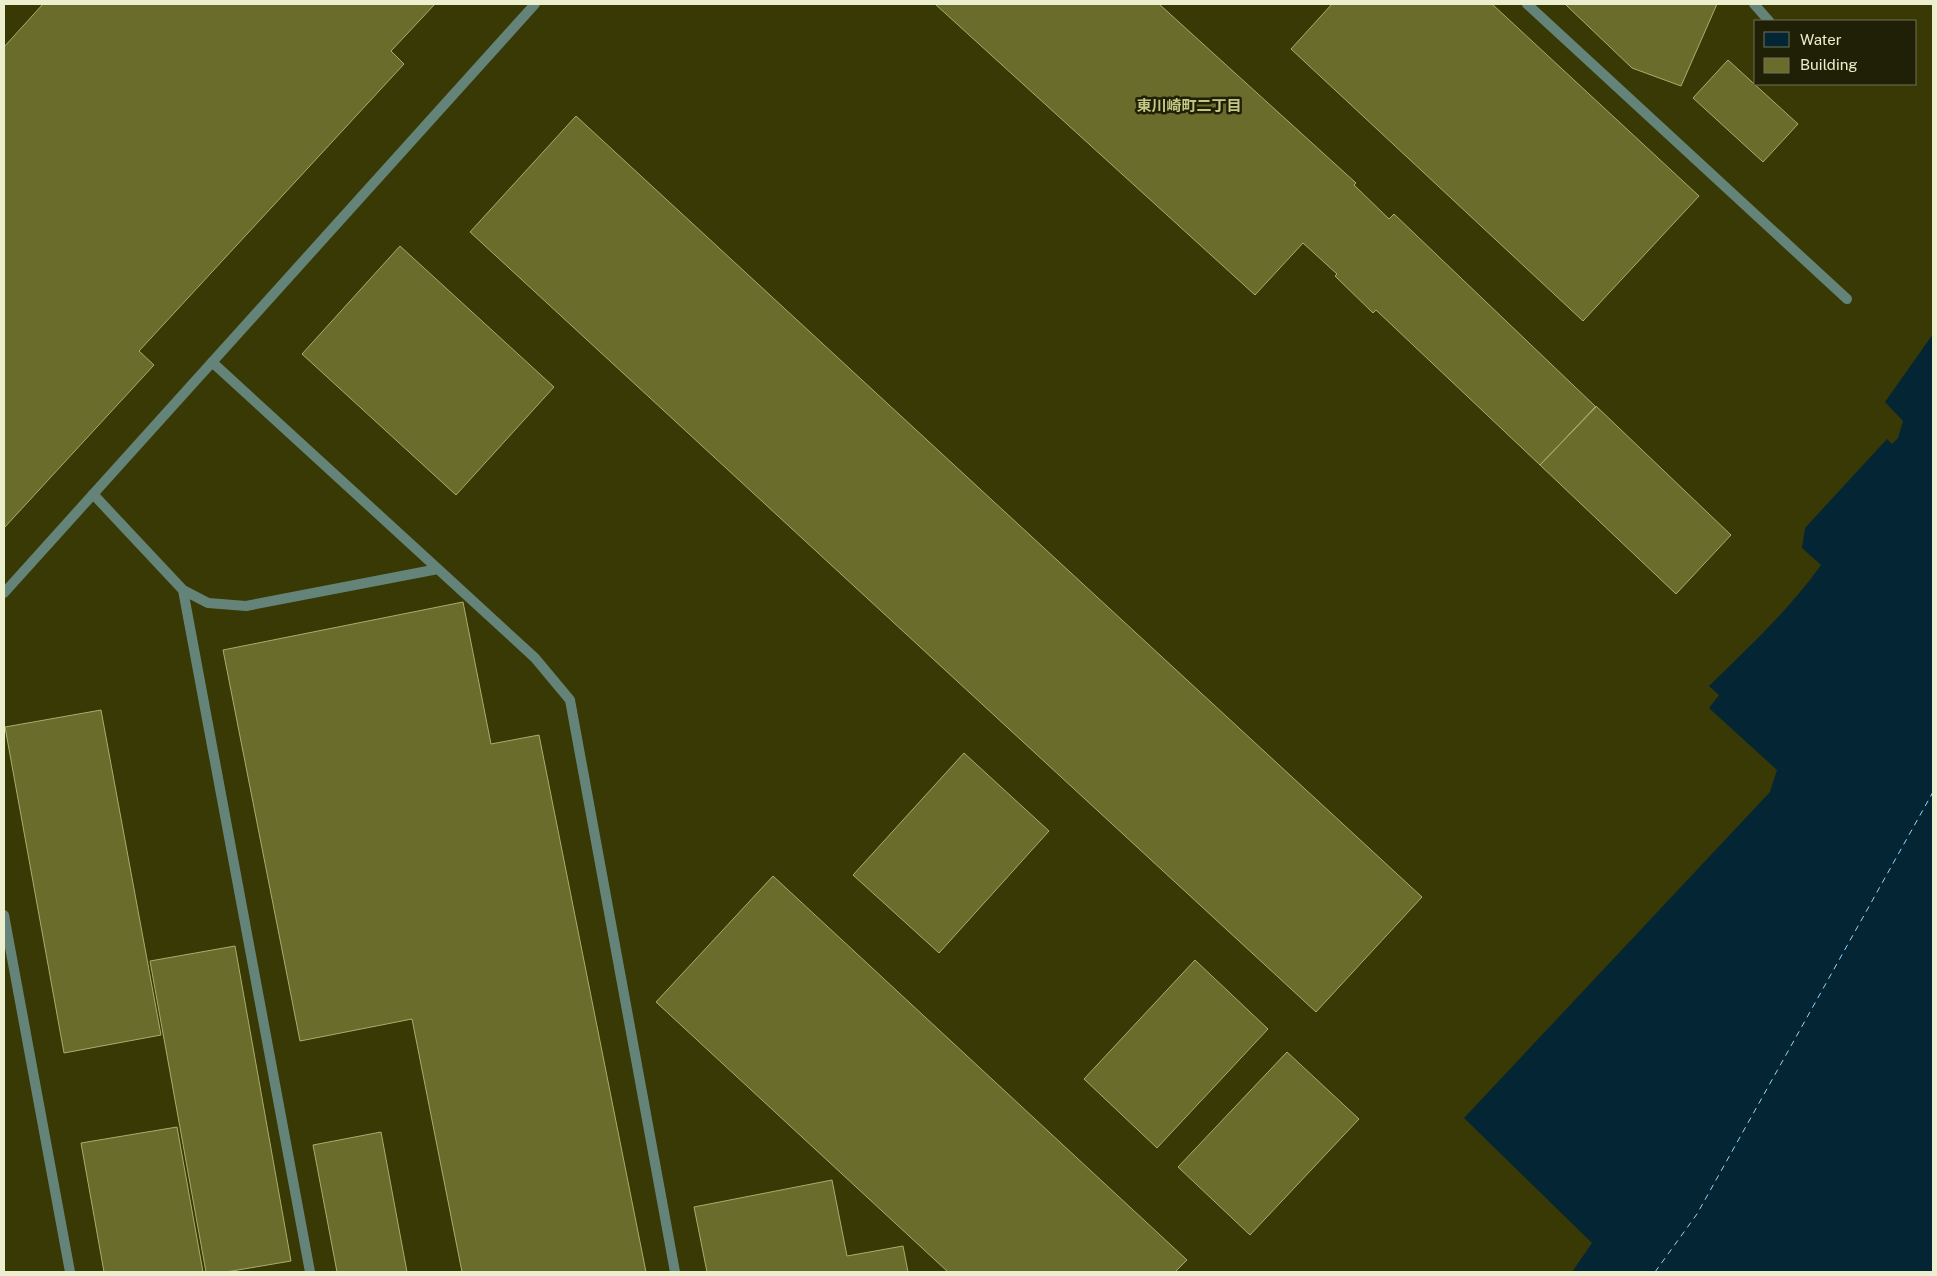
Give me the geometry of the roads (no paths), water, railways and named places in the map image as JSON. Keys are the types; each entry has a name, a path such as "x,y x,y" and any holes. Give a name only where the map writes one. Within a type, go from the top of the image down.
{"lane":[{"path":"4,593 535,4"},
{"path":"1527,4 1847,299"},
{"path":"1754,4 1768,20"},
{"path":"212,362 535,658 570,700 675,1272"},
{"path":"93,494 183,590 208,603 246,606 438,569"},
{"path":"183,590 310,1272"},
{"path":"4,915 70,1272"}],"water":[{"path":"1933,334 1933,1272 1572,1272 1592,1243 1464,1118 1770,792 1777,770 1709,708 1719,695 1709,686 1782,613 1821,565 1802,548 1805,528 1887,439 1892,444 1898,438 1903,421 1885,402"}],"district":[{"name":"東川崎町二丁目","path":"1189,105"}]}
